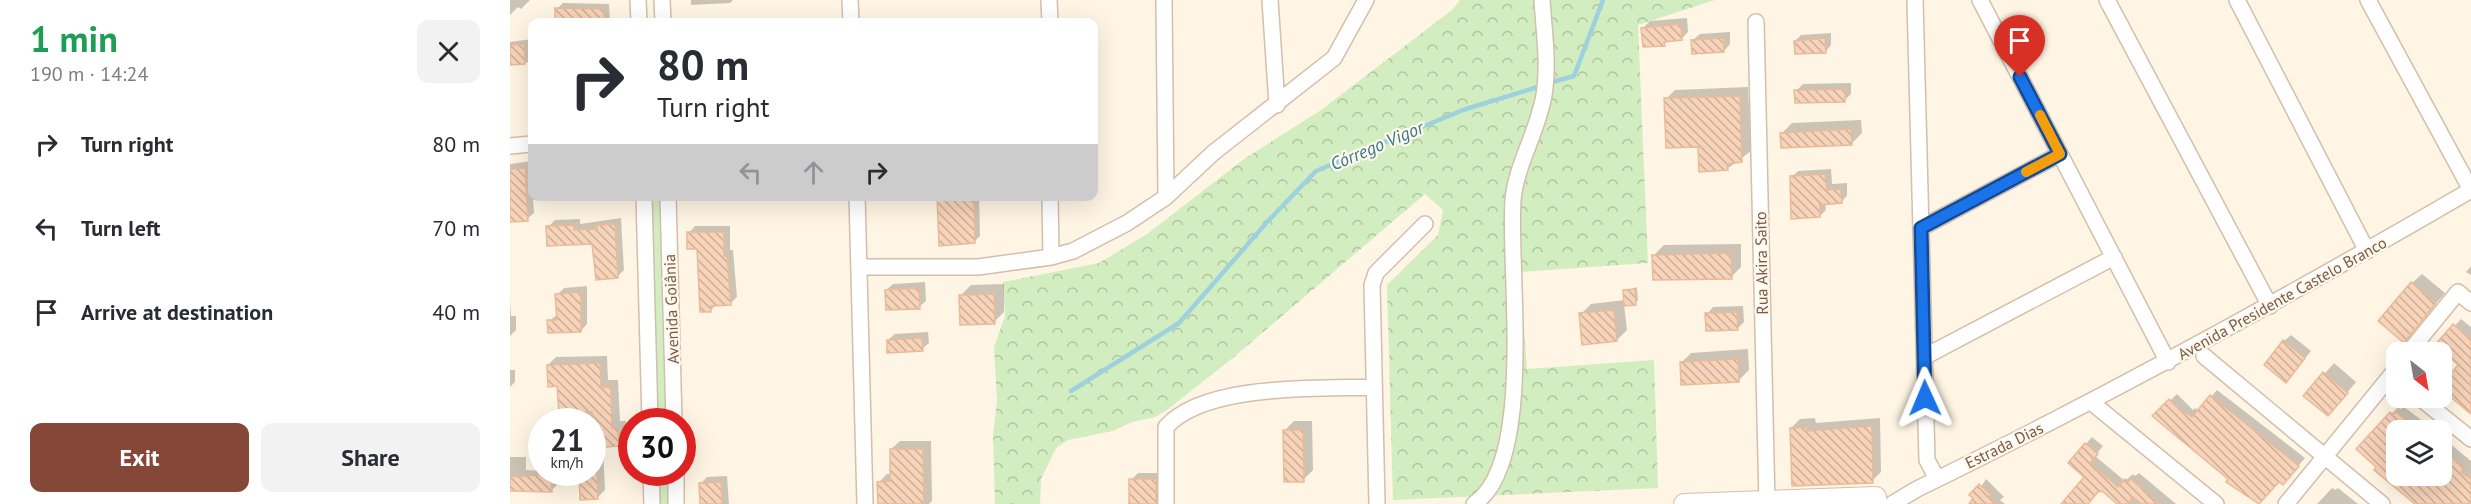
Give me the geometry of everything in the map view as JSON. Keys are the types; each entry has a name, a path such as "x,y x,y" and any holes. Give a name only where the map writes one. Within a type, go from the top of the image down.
{"street":[{"path":"638,0 639,18"},
{"path":"662,0 663,18"},
{"path":"850,0 851,18"},
{"path":"1049,0 1050,18"},
{"path":"1164,0 1166,197"},
{"path":"1270,0 1277,105"},
{"path":"860,267 978,267 1051,257 1073,251 1127,223 1166,197 1213,153 1334,58 1366,0"},
{"path":"1474,504 1483,498 1492,486 1501,464 1514,408 1514,200 1544,97 1546,74 1542,0"},
{"path":"1915,0 1927,460 1937,479"},
{"path":"1980,0 2168,362"},
{"path":"2107,0 2270,306"},
{"path":"2237,0 2367,251"},
{"path":"2368,0 2471,190"},
{"name":"Rua Akira Saito","path":"1756,22 1767,502"},
{"path":"510,146 528,144"},
{"path":"1921,228 2060,154"},
{"name":"Avenida Presidente Castelo Branco","path":"2091,402 2168,362 2199,351 2270,306 2471,190"},
{"name":"Avenida Goiânia","path":"644,201 650,408"},
{"name":"Avenida Goiânia","path":"668,201 674,408"},
{"path":"857,201 865,504"},
{"path":"1050,201 1051,257"},
{"path":"1377,504 1372,285 1376,273 1425,224"},
{"path":"1924,357 2114,257"},
{"path":"2417,342 2458,292 2471,303"},
{"path":"2199,351 2382,504"},
{"path":"2286,504 2386,384"},
{"path":"1166,504 1166,427 1187,410 1235,394 1374,387"},
{"path":"2091,402 2217,504"},
{"name":"Estrada Dias","path":"1882,502 1917,489 2091,402"},
{"path":"2432,408 2471,439"},
{"path":"651,486 652,504"},
{"path":"675,486 676,504"},
{"path":"1684,504 1882,502"}],"green space":[{"path":"1460,0 1715,0 1638,25 1648,263 1520,272 1527,369 1654,360 1658,488 1393,500 1387,285 1438,235 1443,210 1425,194 1234,357 1167,410 1155,417 1132,422 1113,431 1068,440 1056,448 1041,479 1040,504 995,504 993,434 997,401 994,347 1005,316 1003,282 1099,263 1147,234 1244,159 1321,110 1452,10"},
{"path":"650,201 663,201 668,408 655,408"},
{"path":"657,486 670,486 670,504 657,504"}],"building":[{"path":"555,8 604,9 604,18 555,18"},
{"path":"1681,24 1682,40 1664,42 1665,46 1643,47 1641,28"},
{"path":"1724,38 1724,52 1692,54 1691,40"},
{"path":"1825,38 1826,53 1795,54 1794,41"},
{"path":"524,44 525,64 510,65 510,45"},
{"path":"1845,89 1845,102 1795,103 1794,90"},
{"path":"1740,96 1742,162 1727,164 1728,170 1699,172 1698,147 1666,148 1664,98"},
{"path":"1851,129 1852,145 1781,148 1780,133"},
{"path":"525,168 528,221 510,222 510,169"},
{"path":"1825,174 1827,190 1841,189 1842,203 1820,205 1820,217 1791,219 1790,176"},
{"path":"937,201 974,201 975,243 939,246"},
{"path":"615,224 618,278 596,280 592,244 547,246 546,226 574,225 574,230 597,229 597,225"},
{"path":"687,232 724,232 724,256 727,256 731,305 711,306 711,312 700,312 697,249 687,249"},
{"path":"1731,253 1732,279 1653,280 1652,255"},
{"path":"2411,282 2436,303 2405,342 2378,321"},
{"path":"919,288 920,309 886,310 885,290"},
{"path":"1635,289 1636,305 1624,306 1623,290"},
{"path":"581,292 581,332 548,333 547,320 557,320 555,294"},
{"path":"994,294 995,324 960,325 959,295"},
{"path":"1614,310 1617,341 1582,345 1579,313"},
{"path":"1737,312 1738,330 1706,331 1705,313"},
{"path":"2453,324 2471,340 2471,414 2452,398 2452,372 2458,365 2452,359 2452,342 2438,342"},
{"path":"922,338 923,351 887,353 887,340"},
{"path":"2283,340 2305,358 2286,383 2264,365"},
{"path":"1738,359 1739,382 1681,385 1680,362"},
{"path":"600,363 601,387 611,387 612,428 618,428 618,446 606,447 606,408 559,408 557,386 548,387 547,365"},
{"path":"2323,372 2348,393 2328,416 2303,396"},
{"path":"2210,395 2299,466 2283,485 2279,482 2259,504 2226,482 2228,479 2152,416 2169,399 2185,415 2187,413 2192,417"},
{"path":"2390,412 2393,415 2396,412 2406,420 2386,420 2386,480 2374,470 2376,467 2356,449"},
{"path":"1872,426 1873,483 1792,486 1790,428 1807,427 1807,431"},
{"path":"1283,430 1303,430 1304,482 1284,482"},
{"path":"2085,443 2098,454 2090,463 2118,487 2125,479 2128,482 2131,479 2160,504 2141,504 2133,497 2127,504 2117,504 2102,491 2098,492 2088,504 2061,504 2084,477 2068,463"},
{"path":"890,449 923,449 924,504 878,504 877,482 890,481"},
{"path":"2452,458 2464,468 2461,472 2471,479 2471,500 2468,504 2415,504 2393,486 2452,486"},
{"path":"528,476 528,486 552,486 552,492 510,491 510,477"},
{"path":"1129,479 1156,479 1156,504 1129,504"},
{"path":"721,482 722,504 700,504 699,483"},
{"path":"1979,484 1998,504 1969,504 1973,498 1969,495"},
{"path":"580,486 598,486 598,499 580,500"}],"waterway":[{"name":"Córrego Vigor","path":"1549,83 1574,76 1603,0"},
{"name":"Córrego Vigor","path":"1071,391 1179,323 1268,221 1316,171 1463,110 1541,86"}],"slow traffic":[{"path":"2026,172 2060,154 2040,115"}],"route":[{"path":"1925,398 1921,228 2060,154 2020,77"}]}
